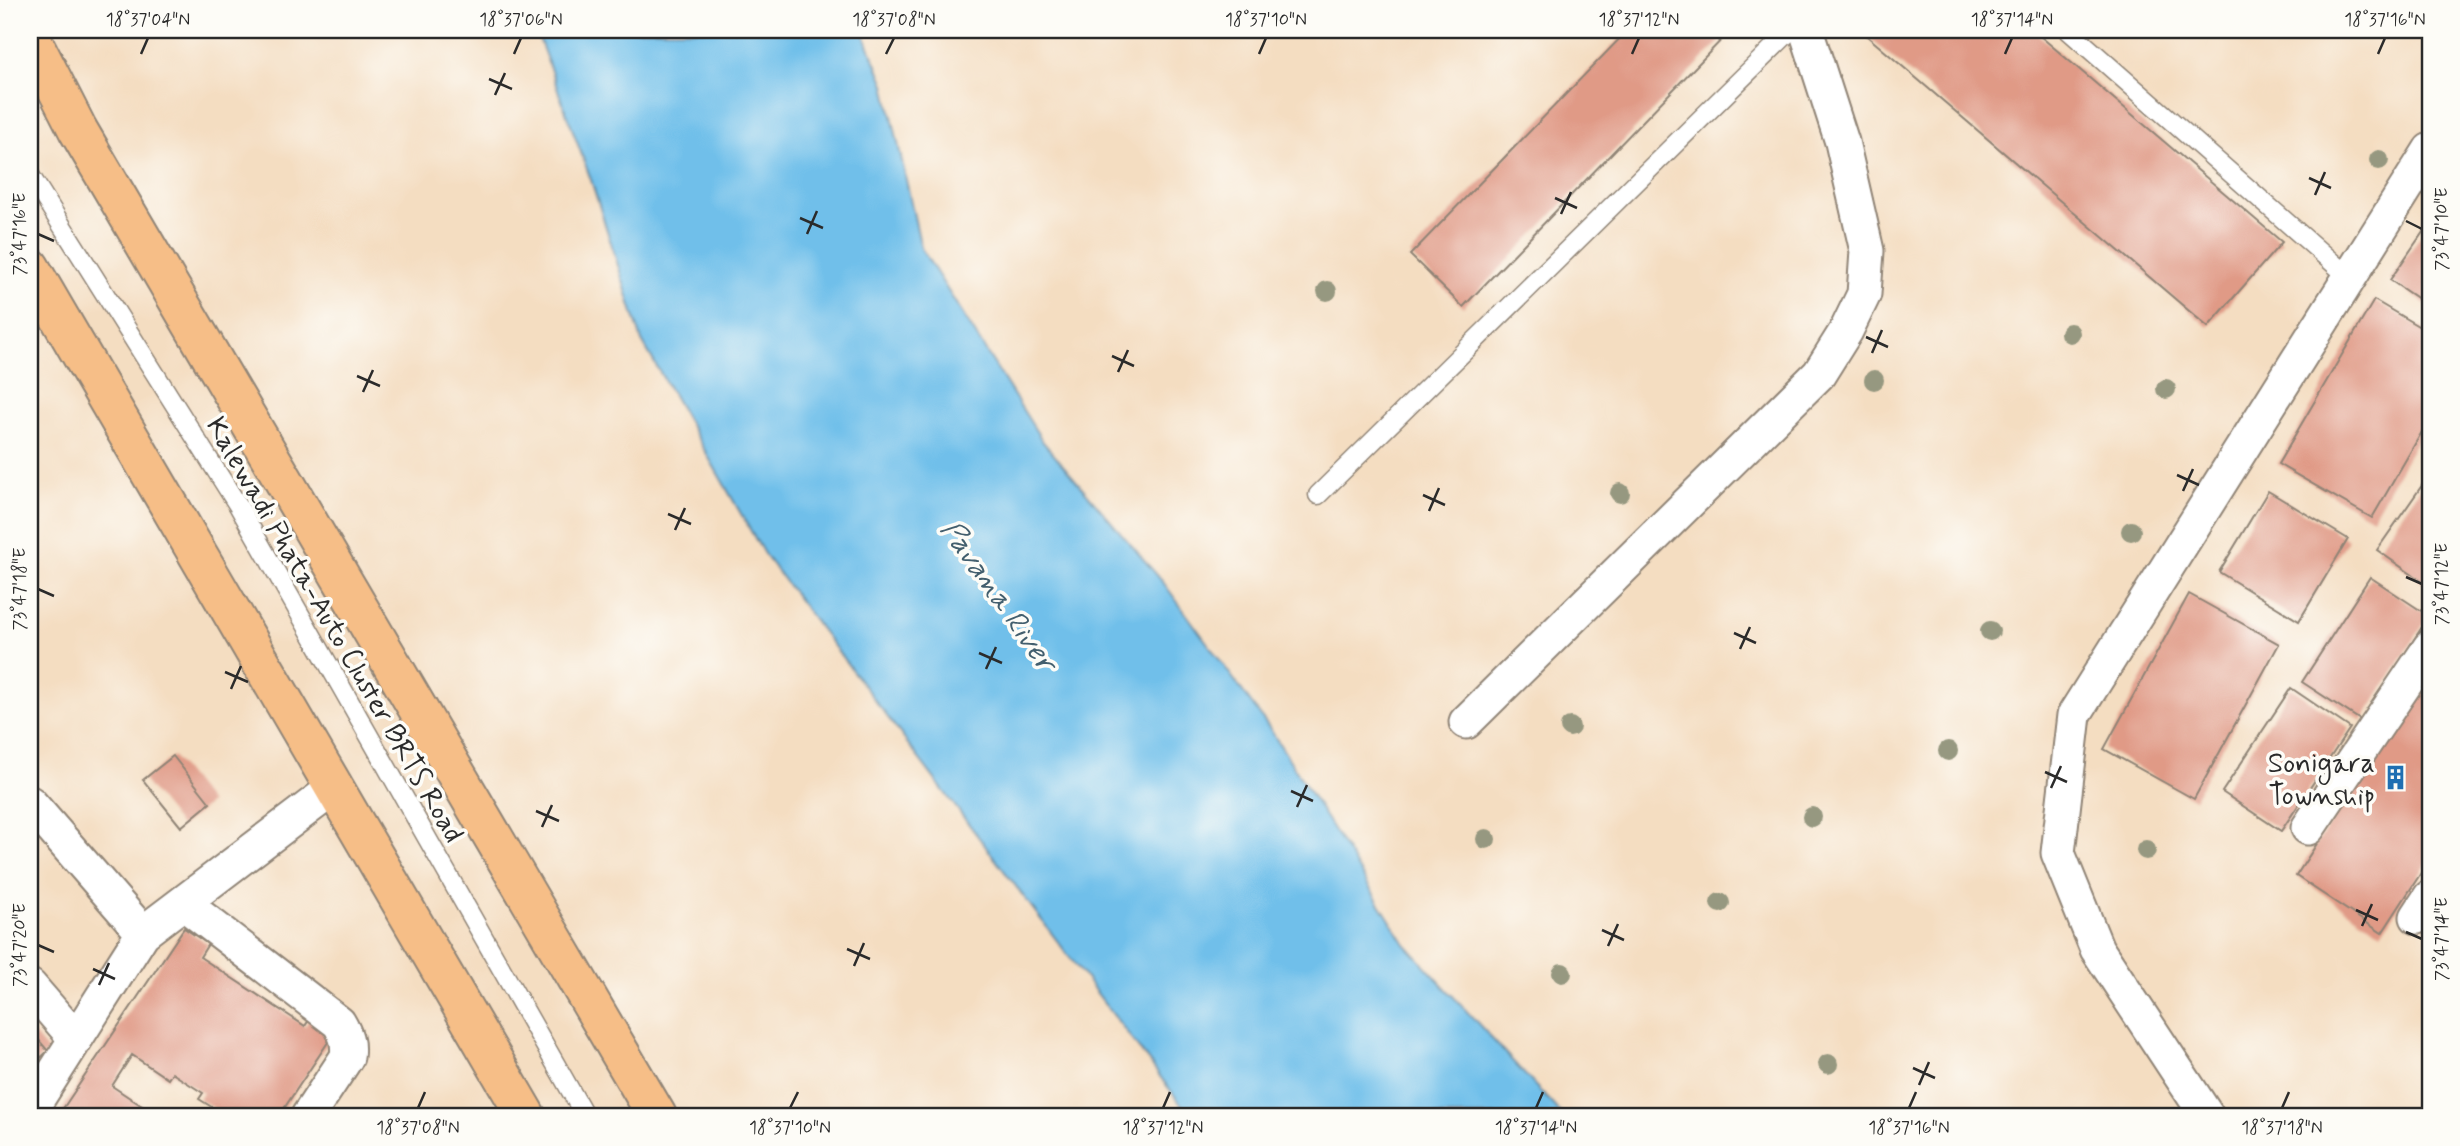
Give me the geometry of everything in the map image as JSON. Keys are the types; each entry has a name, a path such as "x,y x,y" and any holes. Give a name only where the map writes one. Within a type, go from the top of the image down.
{"main road":[{"path":"36,40 85,142 657,1116"},
{"path":"31,281 334,788 526,1116"}],"street":[{"path":"1466,722 1819,374 1846,331 1864,294 1867,251 1842,142 1806,30"},
{"path":"2207,1116 2097,949 2057,853 2074,715 2430,150"},
{"path":"2308,828 2430,647"},
{"path":"30,1111 143,933 334,788"},
{"path":"30,803 143,933"},
{"path":"183,903 339,1023 346,1034 349,1047 347,1057 308,1116"},
{"path":"30,986 75,1038"}],"lane":[{"path":"1318,495 1791,30"},
{"path":"2068,30 2350,278"},
{"name":"Kalewadi Phata-Auto Cluster BRTS Road","path":"30,175 239,507 585,1116"}],"water":[{"name":"Pavana River","path":"536,30 862,30 885,84 921,248 1043,442 1163,582 1270,729 1405,944 1563,1116 1190,1116 764,554 642,341 591,180"}],"building":[{"path":"1628,30 1731,30 1463,307 1410,255"},
{"path":"1860,30 2033,30 2282,242 2208,327"},
{"path":"2430,222 2430,307 2390,280"},
{"path":"2374,300 2430,333 2430,418 2372,518 2278,464"},
{"path":"2430,474 2430,587 2377,550"},
{"path":"2268,491 2348,539 2299,621 2219,572"},
{"path":"2370,577 2429,616 2362,721 2302,682"},
{"path":"2189,594 2279,644 2194,799 2104,749"},
{"path":"2291,688 2350,728 2281,831 2222,792"},
{"name":"Sonigara Township","path":"2418,688 2430,696 2430,859 2382,933 2296,876"},
{"path":"173,756 210,803 181,827 143,780"},
{"path":"184,928 208,944 200,957 305,1026 313,1014 336,1030 279,1116 226,1116 199,1099 203,1093 172,1073 168,1079 132,1055 112,1086 157,1116 58,1116"},
{"path":"30,1030 48,1051 30,1067"}],"place":[{"name":"Sonigara Township","path":"2395,778"}]}
